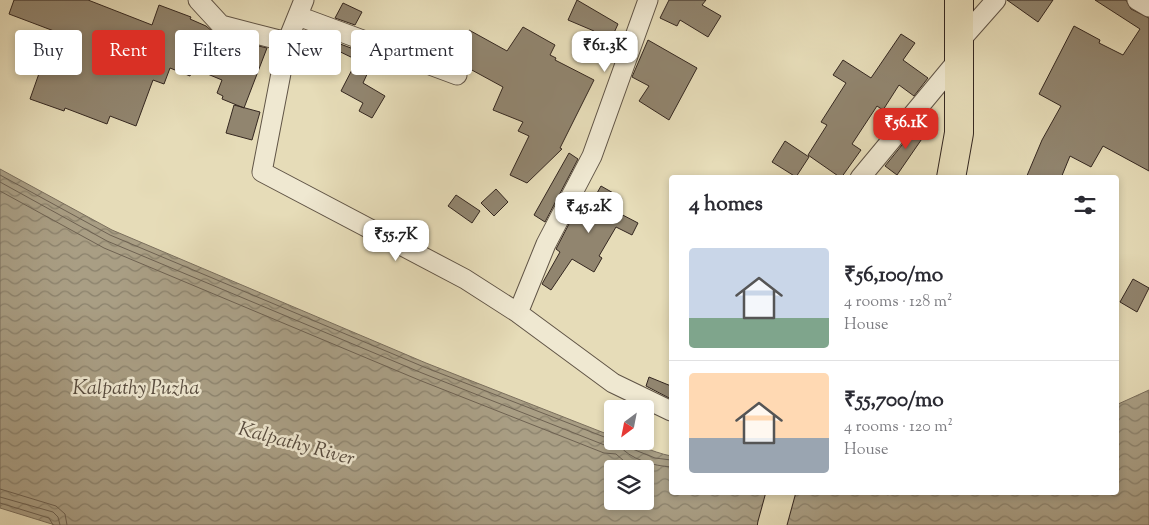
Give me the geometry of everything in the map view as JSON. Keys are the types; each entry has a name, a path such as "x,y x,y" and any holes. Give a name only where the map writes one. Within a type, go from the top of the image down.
{"highway":[{"path":"952,175 959,132 959,0"},
{"path":"772,525 780,495"}],"street":[{"path":"198,0 221,25 269,37"},
{"path":"518,313 546,244 592,156 648,0"},
{"path":"862,175 996,0"},
{"path":"1137,0 1149,7"},
{"path":"293,30 301,8 352,30"},
{"path":"281,75 262,172 465,280 518,313 613,383 669,410"}],"water":[{"name":"Kalpathy Puzha","path":"0,169 112,230 426,363 604,433 604,450 651,450 669,455 669,495 1119,495 1119,404 1149,390 1149,525 55,525 0,508"}],"building":[{"path":"14,0 88,0 152,25 159,5 191,17 190,19 211,30 175,30 175,70 170,68 164,84 153,80 136,126 110,116 107,124 65,108 64,111 30,99 38,75 82,75 82,30 51,30 9,14"},
{"path":"577,0 618,24 609,44 592,36 594,31 568,20"},
{"path":"669,0 706,0 702,5 721,16 708,37 680,20 677,26 660,18"},
{"path":"1007,0 1053,0 1038,22"},
{"path":"1095,0 1126,0 1131,9 1149,18 1149,171 1103,146 1091,167 1070,156 1062,175 1027,175 1042,140 1061,106 1039,94 1074,26 1100,40 1099,43 1123,55 1140,29"},
{"path":"343,3 362,12 355,25 335,18"},
{"path":"523,27 555,45 550,55 556,58 555,60 594,80 560,148 562,149 527,183 510,175 529,136 518,131 523,122 493,110 503,87 472,70 472,32 507,51"},
{"path":"901,34 915,43 903,60 928,78 914,96 899,85 883,110 877,106 852,144 861,150 843,175 837,175 808,155 827,125 821,122 846,83 833,75 843,60 871,78"},
{"path":"648,40 697,68 669,120 639,101 649,86 632,77"},
{"path":"341,44 351,48 351,57 341,52"},
{"path":"259,46 267,48 259,69"},
{"path":"351,72 351,75 367,75 363,83 385,96 372,118 359,111 363,103 341,91"},
{"path":"210,75 257,75 244,108 222,99 223,96 217,93 222,80"},
{"path":"234,105 260,112 252,140 226,133"},
{"path":"919,124 928,130 897,175 885,166"},
{"path":"785,141 809,157 797,175 793,175 772,162"},
{"path":"569,153 578,159 545,222 534,215"},
{"path":"601,186 622,198 615,211 638,223 632,235 616,227 599,256 602,258 594,272 572,259 551,290 542,284 560,252 556,249 584,195 593,200"},
{"path":"496,189 508,202 494,216 481,203"},
{"path":"456,195 480,211 472,223 448,206"},
{"path":"1133,279 1149,288 1137,312 1120,302"},
{"path":"649,377 669,385 669,398 646,386"}],"water label":[{"name":"Kalpathy River","path":"296,445"}]}
